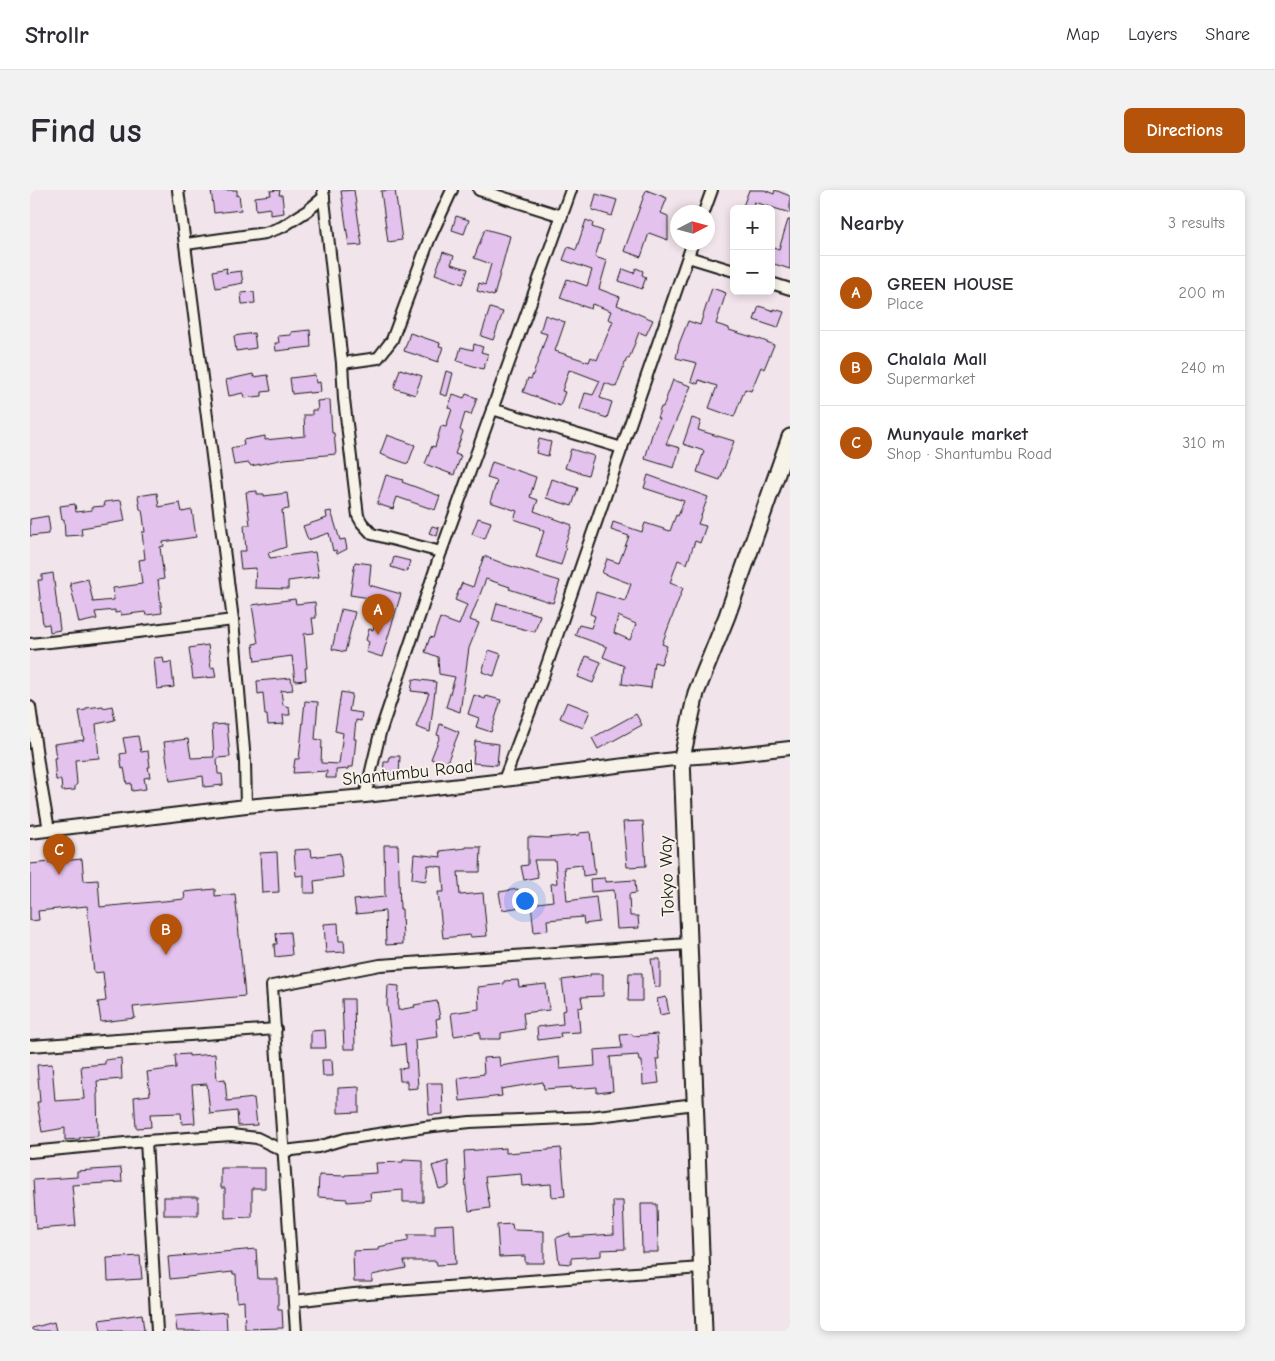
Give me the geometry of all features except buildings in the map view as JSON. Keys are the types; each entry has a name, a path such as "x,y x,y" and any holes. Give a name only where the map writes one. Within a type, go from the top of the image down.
{"main road":[{"name":"Tokyo Way","path":"704,1331 682,758 696,693 727,616 790,437"}],"street":[{"path":"178,190 234,620 245,762 246,806"},
{"path":"342,363 378,358 392,340 430,240 452,190"},
{"path":"479,190 562,216"},
{"path":"365,796 380,733 441,552 571,190"},
{"path":"707,205 712,190"},
{"path":"186,244 265,233 282,227 307,211 324,194"},
{"path":"324,194 342,363 344,399 358,516 372,534 441,552"},
{"path":"504,780 541,682 690,250"},
{"path":"688,257 730,271"},
{"path":"775,285 790,290"},
{"path":"492,409 622,448"},
{"path":"30,644 234,620"},
{"path":"30,707 49,830"},
{"name":"Shantumbu Road","path":"30,832 246,806 365,796 682,758 790,748"},
{"path":"296,1331 272,986 380,965 688,944"},
{"path":"30,1046 276,1029"},
{"path":"30,1152 231,1134 257,1138 284,1151 309,1149 345,1139 461,1123 590,1117 695,1104"},
{"path":"146,1141 157,1331"},
{"path":"294,1300 701,1268"}],"place":[{"name":"GREEN HOUSE","path":"378,635"},
{"name":"Munyaule market","path":"59,875"},
{"name":"Chalala Mall","path":"166,955"}]}
